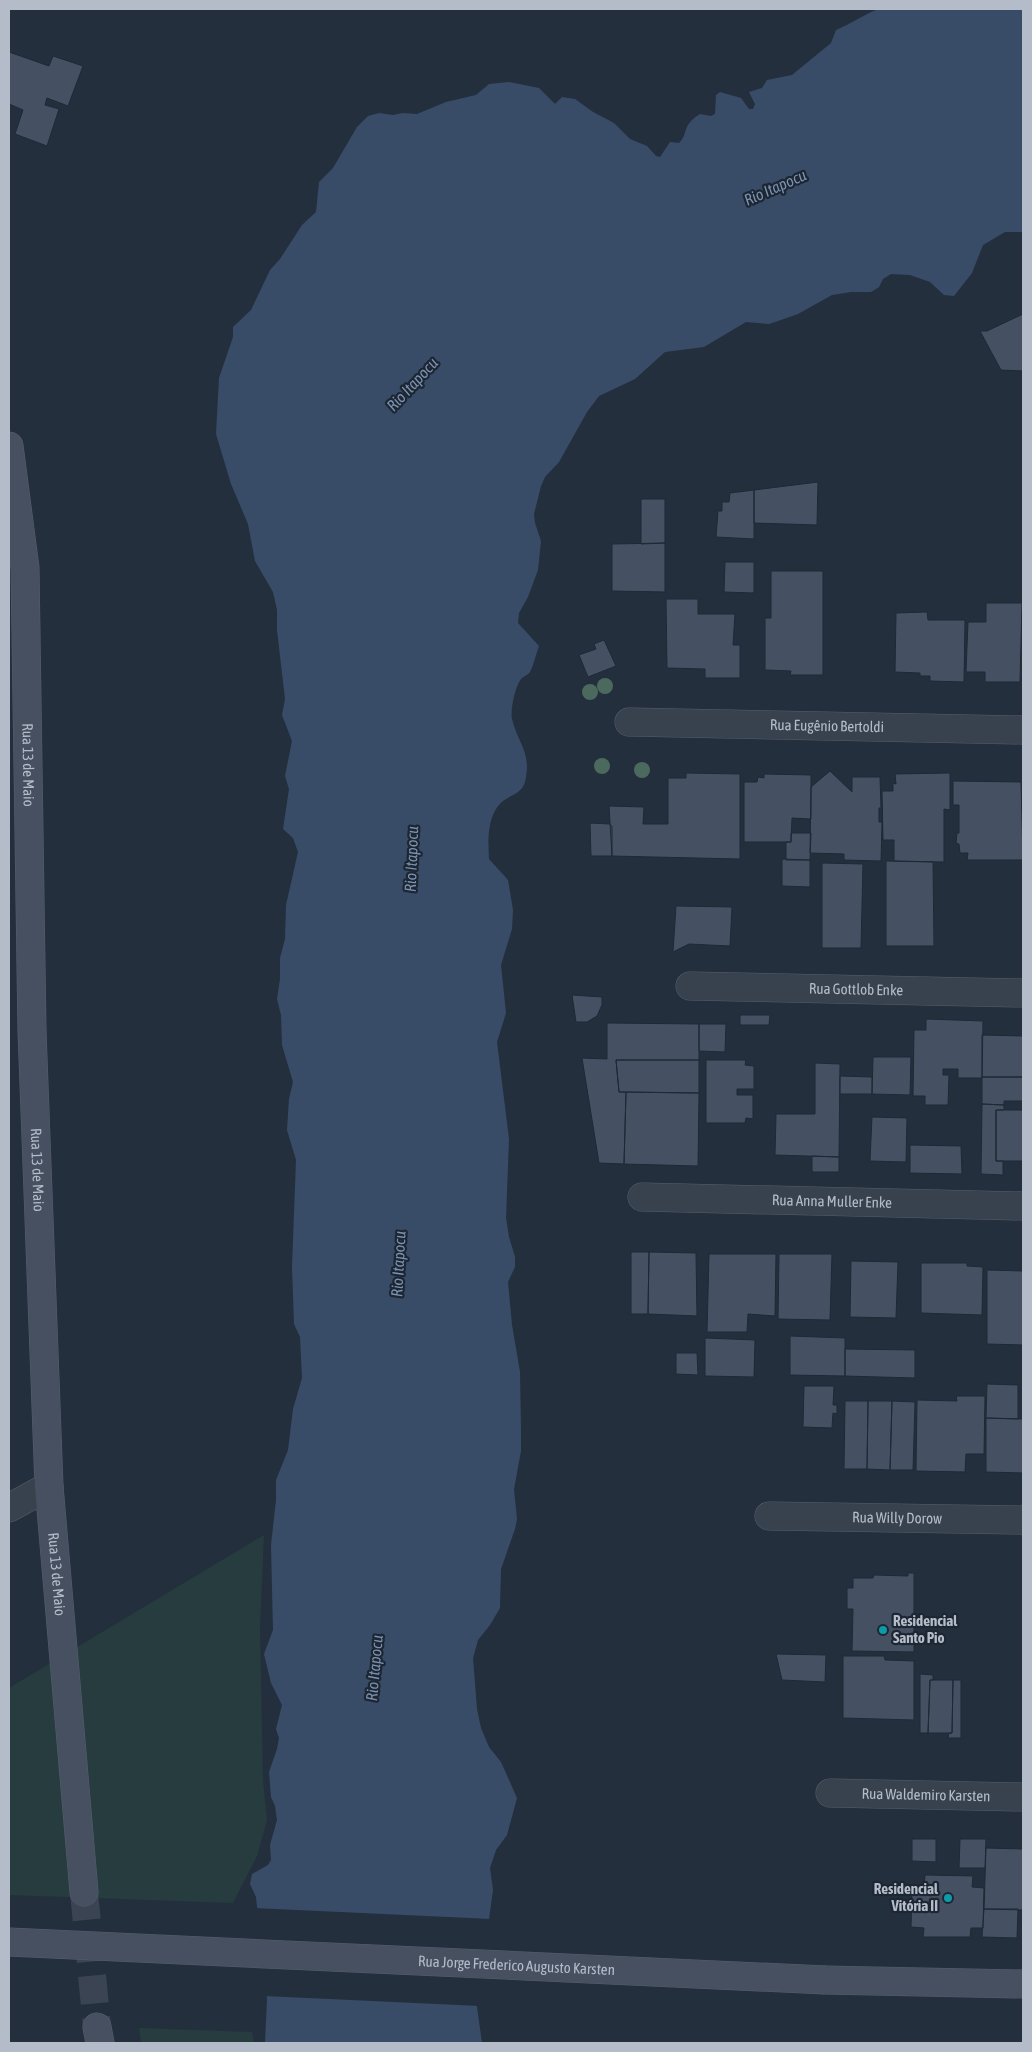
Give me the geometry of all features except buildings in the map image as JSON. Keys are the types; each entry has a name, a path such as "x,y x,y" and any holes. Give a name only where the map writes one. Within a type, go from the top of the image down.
{"main road":[{"name":"Rua 13 de Maio","path":"9,446 14,515 25,568 32,1030 49,1486 84,1892"},
{"name":"Rua Jorge Frederico Augusto Karsten","path":"9,1942 825,1980 1023,1984"}],"street":[{"name":"Rua Eugênio Bertoldi","path":"629,722 1023,730"},
{"name":"Rua Gottlob Enke","path":"690,986 1023,993"},
{"name":"Rua Anna Muller Enke","path":"642,1197 1023,1206"},
{"path":"9,1508 49,1486"},
{"name":"Rua Willy Dorow","path":"768,1516 1023,1520"},
{"name":"Rua Waldemiro Karsten","path":"830,1793 1023,1797"}],"green space":[{"path":"264,1535 260,1627 263,1780 267,1820 257,1856 233,1903 9,1895 9,1688"},
{"path":"139,2028 252,2032 254,2043 141,2043"}],"water":[{"name":"Rio Itapocu","path":"878,9 1023,9 1023,232 1005,232 983,245 972,273 954,296 944,295 930,282 910,275 891,274 883,279 879,287 871,292 851,292 832,295 798,314 769,324 746,322 704,347 665,352 635,379 599,396 587,412 559,462 545,477 534,514 541,541 538,570 528,597 519,613 518,623 539,646 533,666 530,672 521,679 512,704 512,719 526,755 527,772 524,786 498,806 491,820 489,836 489,859 508,880 513,910 512,929 501,965 506,1013 497,1042 509,1139 506,1218 515,1257 515,1267 508,1282 512,1325 520,1372 521,1451 514,1489 517,1519 501,1569 500,1608 478,1640 473,1658 477,1709 481,1728 489,1747 501,1762 517,1798 507,1835 496,1850 490,1868 493,1890 477,2007 482,2043 265,2043 267,1999 256,1897 250,1884 252,1874 268,1865 271,1860 270,1845 277,1820 275,1806 271,1797 269,1772 277,1749 279,1738 276,1729 282,1705 271,1683 264,1654 273,1630 271,1545 276,1500 276,1480 288,1450 293,1409 302,1378 300,1337 294,1324 292,1267 296,1160 287,1130 289,1099 293,1082 282,1045 281,1015 277,999 280,979 280,958 285,939 286,905 298,852 293,838 283,829 289,789 285,776 292,741 282,715 285,699 277,630 277,610 273,592 255,561 248,524 231,484 216,434 219,378 233,337 233,327 251,310 270,270 280,259 302,225 316,212 319,182 333,168 357,127 368,116 379,113 393,115 403,113 417,114 446,102 476,95 489,84 509,82 539,88 555,104 562,97 575,99 593,112 614,123 630,139 647,146 656,156 660,157 670,142 679,143 684,136 687,126 700,114 711,116 715,114 716,95 720,92 741,98 749,109 753,109 755,104 749,92 762,88 767,80 792,75 831,43 836,30"}],"pier":[{"path":"254,1908 491,1919 480,2006 264,1996"}],"tunnel":[{"path":"84,1892 97,2027"}],"place":[{"name":"Residencial Santo Pio","path":"883,1630"},
{"name":"Residencial Vitória II","path":"948,1898"}]}
